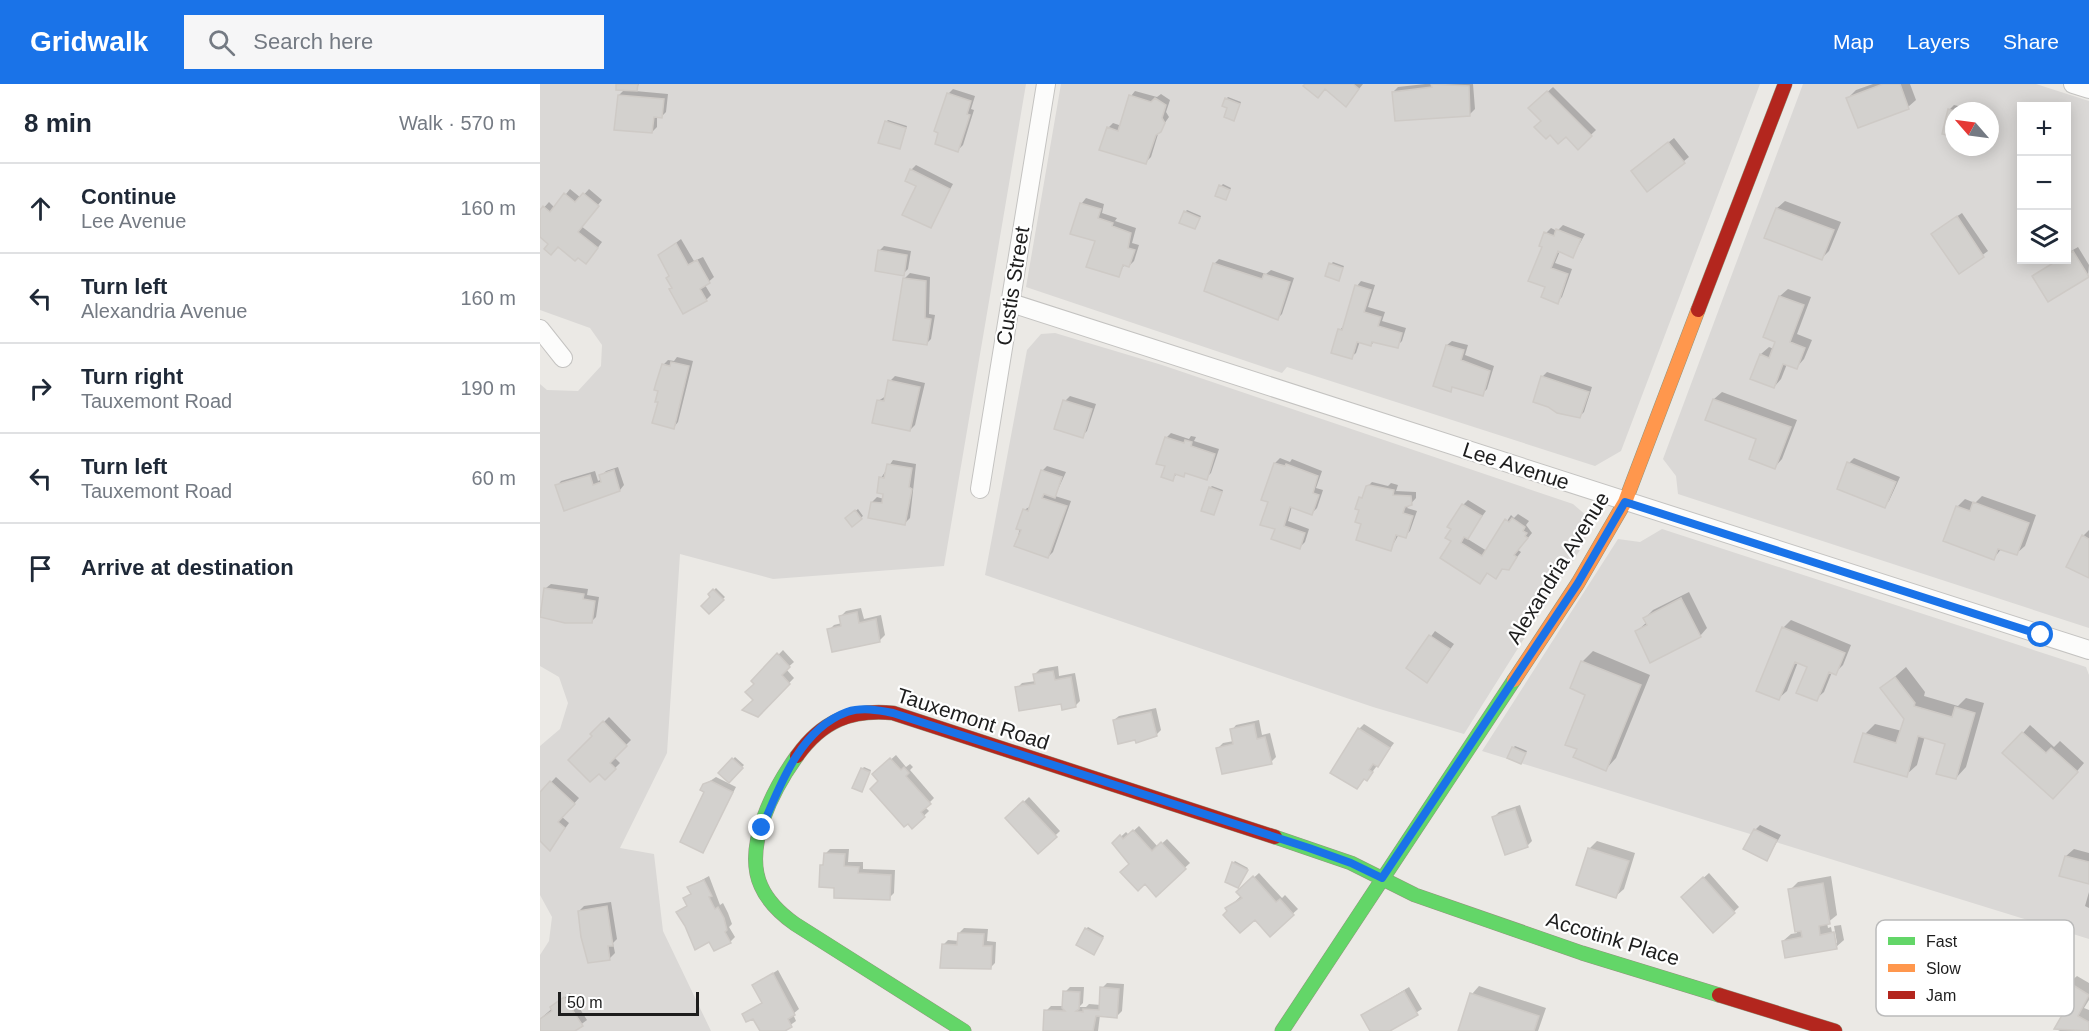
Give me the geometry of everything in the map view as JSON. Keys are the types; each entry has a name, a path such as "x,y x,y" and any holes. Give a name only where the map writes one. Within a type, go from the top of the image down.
{"street":[{"name":"Custis Street","path":"980,489 1046,84"},
{"name":"Alexandria Avenue","path":"1282,1031 1578,583 1625,502 1785,84"},
{"path":"2073,84 2089,89"},
{"name":"Lee Avenue","path":"1011,303 2089,650"},
{"path":"540,329 563,358"},
{"name":"Tauxemont Road","path":"964,1031 842,956 780,912 763,893 756,862 762,828 788,770 809,741 829,722 847,712 867,709 893,713 1309,848 1351,863 1382,878"},
{"name":"Accotink Place","path":"1382,878 1414,896 1582,953 1835,1031"}],"shaded area":[{"path":"540,84 1026,84 944,566 773,579 680,554 667,753 620,848 654,854 663,931 711,1031 540,1031 540,955 549,941 552,917 540,895 540,746 560,729 568,703 559,677 540,666 540,384 547,390 578,391 601,366 602,345 590,328 540,310"},
{"path":"1061,84 1760,84 1621,451 1595,466 1287,367 1282,373 1026,287"},
{"path":"1803,84 2036,84 2089,101 2089,628 1678,494 1676,476 1663,459"},
{"path":"1055,333 1162,365 1573,504 1587,516 1585,542 1464,734 1373,707 985,575 1027,350 1041,334"},
{"path":"1662,529 2086,667 2089,675 2089,939 2074,934 2074,920 2028,920 1482,751 1618,539 1640,542"}],"building":[{"path":"616,84 638,84 637,91 616,90"},
{"path":"1305,84 1353,84 1359,89 1346,107 1325,89 1318,98 1303,86"},
{"path":"1431,84 1469,86 1470,116 1395,121 1392,92 1432,87"},
{"path":"1883,84 1900,84 1909,109 1858,128 1846,98"},
{"path":"1547,91 1592,136 1578,150 1566,137 1558,144 1550,135 1546,139 1534,127 1541,121 1528,108"},
{"path":"947,93 971,101 967,114 970,115 958,152 935,144 938,133 934,131"},
{"path":"618,95 664,99 662,118 654,117 652,133 614,130"},
{"path":"1129,95 1151,102 1155,98 1166,105 1162,118 1165,123 1161,132 1156,135 1146,164 1099,150 1107,127 1118,131"},
{"path":"1225,98 1240,104 1234,121 1224,117 1227,108 1222,106"},
{"path":"885,121 906,128 900,149 878,143"},
{"path":"1668,142 1685,163 1647,192 1631,171"},
{"path":"910,169 950,189 931,228 902,215 916,186 905,181"},
{"path":"1219,185 1230,190 1226,200 1215,196"},
{"path":"564,193 575,202 583,193 599,206 578,232 598,248 586,264 578,258 575,261 558,247 551,255 544,249 548,244 540,237 540,210 543,206 550,212"},
{"path":"1080,203 1101,209 1098,218 1131,233 1128,248 1135,250 1129,267 1123,265 1119,277 1086,267 1095,241 1070,234"},
{"path":"1776,208 1834,230 1822,260 1764,238"},
{"path":"1184,211 1200,218 1195,229 1179,223"},
{"path":"1957,216 1984,257 1959,274 1931,234"},
{"path":"1556,229 1581,239 1573,258 1558,251 1551,268 1568,274 1558,304 1541,297 1545,287 1528,281 1542,247 1539,246 1544,232 1554,236"},
{"path":"676,243 688,265 697,260 710,283 700,289 707,301 683,314 669,289 672,288 666,278 669,276 658,255"},
{"path":"878,250 907,255 904,276 875,271"},
{"path":"2073,251 2089,277 2048,302 2032,276 2052,264 2071,264 2071,252"},
{"path":"1213,263 1262,279 1264,274 1290,282 1278,320 1204,291"},
{"path":"1329,263 1343,268 1339,281 1325,276"},
{"path":"903,278 926,281 925,318 931,319 927,345 893,340"},
{"path":"1355,285 1371,290 1364,312 1381,317 1378,326 1402,333 1398,348 1372,342 1371,346 1357,342 1352,359 1331,353 1338,329 1342,330"},
{"path":"1779,296 1804,305 1790,342 1805,348 1797,369 1783,364 1774,388 1750,379 1760,354 1769,358 1775,342 1763,337"},
{"path":"1446,345 1464,350 1461,360 1490,371 1483,396 1452,387 1451,392 1433,386"},
{"path":"671,362 689,366 674,429 652,423 658,402 655,402 658,391 654,390 656,383 662,364 670,366"},
{"path":"1541,376 1589,392 1580,418 1557,413 1533,402"},
{"path":"888,380 920,387 910,431 872,423 877,400 884,401"},
{"path":"1713,399 1791,427 1775,469 1749,459 1756,439 1705,420"},
{"path":"1063,400 1092,409 1083,438 1054,429"},
{"path":"1165,437 1184,443 1185,440 1192,442 1191,446 1215,454 1207,480 1185,473 1184,477 1175,474 1173,481 1161,477 1165,466 1156,464"},
{"path":"1847,462 1896,482 1885,508 1837,489"},
{"path":"1274,463 1285,466 1286,464 1318,476 1313,493 1319,495 1312,515 1290,507 1284,526 1305,533 1300,549 1271,539 1275,529 1260,525 1268,502 1261,500"},
{"path":"887,464 912,468 909,487 912,489 905,525 868,518 871,502 882,503 883,494 877,493 879,477 884,478"},
{"path":"614,470 620,491 564,511 555,485 590,475 593,485 601,482 599,475"},
{"path":"1041,470 1062,477 1055,498 1044,494 1042,498 1067,506 1048,558 1014,546 1021,530 1016,529 1023,509 1028,511"},
{"path":"1366,486 1394,490 1393,495 1411,496 1412,505 1405,507 1403,513 1413,516 1406,538 1396,535 1391,551 1356,540 1361,524 1355,522 1359,510 1355,509 1359,497 1362,498"},
{"path":"1209,487 1222,492 1214,515 1201,511"},
{"path":"1973,502 2029,523 2017,555 1998,549 1994,560 1943,541 1956,506 1970,511"},
{"path":"1462,504 1482,516 1468,539 1464,537 1461,543 1482,556 1505,519 1509,522 1512,518 1525,527 1523,531 1527,533 1525,536 1528,538 1514,555 1517,557 1509,570 1502,569 1496,579 1487,573 1480,584 1440,558 1451,541 1445,538 1451,529 1447,527"},
{"path":"855,510 862,519 852,527 845,518"},
{"path":"2082,535 2089,539 2089,578 2066,567"},
{"path":"544,588 584,594 583,599 595,601 592,623 565,623 540,617"},
{"path":"713,589 724,600 709,614 701,606 710,597 708,594"},
{"path":"1681,598 1701,637 1650,663 1635,631 1647,625 1643,618"},
{"path":"857,612 859,623 876,619 880,642 832,652 827,629 841,626 839,616"},
{"path":"1782,627 1845,653 1836,675 1829,672 1817,701 1796,693 1807,667 1795,662 1779,700 1756,691"},
{"path":"1429,635 1450,649 1427,683 1406,668"},
{"path":"777,653 790,667 782,675 790,684 758,717 742,710 753,700 745,692 754,684 751,681"},
{"path":"1581,661 1641,685 1606,771 1573,757 1577,749 1565,745 1585,695 1570,688"},
{"path":"1053,671 1055,680 1071,677 1076,707 1062,710 1061,704 1019,711 1015,687 1035,684 1033,674"},
{"path":"1895,677 1915,703 1914,706 1952,717 1955,707 1975,713 1956,779 1936,774 1945,744 1918,736 1907,777 1854,762 1863,733 1896,743 1904,719 1880,688"},
{"path":"1151,712 1157,736 1136,743 1135,740 1118,744 1113,720"},
{"path":"603,721 627,746 610,763 616,769 605,780 599,774 590,782 568,760 592,736 590,734"},
{"path":"1254,724 1257,739 1265,737 1272,764 1222,774 1216,748 1233,744 1230,729"},
{"path":"1358,728 1390,748 1378,767 1373,764 1369,770 1373,772 1357,789 1330,773"},
{"path":"2022,732 2046,753 2051,748 2078,772 2053,799 2002,753"},
{"path":"1512,747 1526,753 1521,764 1507,758"},
{"path":"732,758 743,768 729,783 718,773"},
{"path":"890,758 901,770 904,767 909,773 906,776 931,804 921,812 925,817 912,829 908,824 904,827 870,789 878,781 872,774"},
{"path":"861,768 870,772 862,792 852,788"},
{"path":"550,781 575,804 558,822 565,828 550,851 540,841 540,792"},
{"path":"711,781 733,792 703,853 680,842 704,792 700,790 703,784"},
{"path":"1023,801 1057,837 1038,854 1005,818"},
{"path":"1515,809 1528,847 1505,855 1492,817"},
{"path":"1754,829 1777,840 1767,861 1743,849"},
{"path":"1133,830 1152,851 1161,842 1186,869 1156,897 1145,884 1138,891 1120,872 1129,864 1112,843 1120,835 1123,839"},
{"path":"1588,848 1629,861 1616,898 1576,885"},
{"path":"824,853 845,854 844,866 859,867 858,873 891,875 890,900 834,898 834,888 819,887 820,865 823,865"},
{"path":"2065,856 2089,862 2089,884 2059,876"},
{"path":"1232,862 1248,870 1238,888 1225,882"},
{"path":"1253,876 1276,902 1280,899 1294,915 1270,937 1255,920 1240,933 1223,915 1227,911 1225,908 1242,898 1236,892"},
{"path":"1703,877 1735,913 1713,933 1681,897"},
{"path":"704,880 712,896 709,897 715,909 718,907 724,918 727,930 725,932 731,943 714,951 709,942 695,950 676,912 687,906 683,898 691,894 687,887"},
{"path":"1823,883 1830,924 1819,926 1820,935 1834,932 1837,949 1785,958 1782,941 1802,937 1801,931 1795,932 1788,889"},
{"path":"607,906 613,946 608,946 610,960 588,963 581,937 578,911"},
{"path":"1085,928 1103,938 1094,955 1076,945"},
{"path":"958,933 984,934 983,946 992,946 991,969 940,968 942,944 957,945"},
{"path":"773,973 795,1015 788,1019 792,1027 785,1031 760,1031 753,1019 746,1022 742,1014 762,1003 752,985"},
{"path":"2074,986 2089,995 2078,1016 2089,1022 2089,1031 2054,1029 2062,1016 2074,1016"},
{"path":"1100,987 1119,989 1117,1018 1096,1016 1093,1031 1043,1031 1044,1010 1065,1011 1062,1008 1063,991 1080,992 1079,1009 1076,1011 1083,1012 1083,1009 1099,1010"},
{"path":"1404,991 1418,1015 1390,1031 1370,1031 1361,1015"},
{"path":"1470,993 1539,1016 1534,1031 1458,1031"},
{"path":"564,997 583,1026 575,1031 540,1031 540,1019 552,1011 550,1007"}],"traffic: fast":[{"path":"1282,1031 1514,680"},
{"path":"797,756 779,784 758,836 756,870 767,897 795,924 964,1031"},
{"path":"1275,837 1351,863 1415,895 1582,953 1719,995"}],"traffic: slow":[{"path":"1514,680 1578,583 1625,502 1698,310"}],"traffic: jam":[{"path":"1698,310 1785,84"},
{"path":"797,756 817,734 839,720 864,713 893,713 1275,837"},
{"path":"1719,995 1835,1031"}],"route":[{"path":"762,828 788,770 809,741 829,722 847,712 867,709 893,713 1012,754 1309,848 1351,863 1382,878 1578,583 1625,502 1682,518 2041,635"}]}
